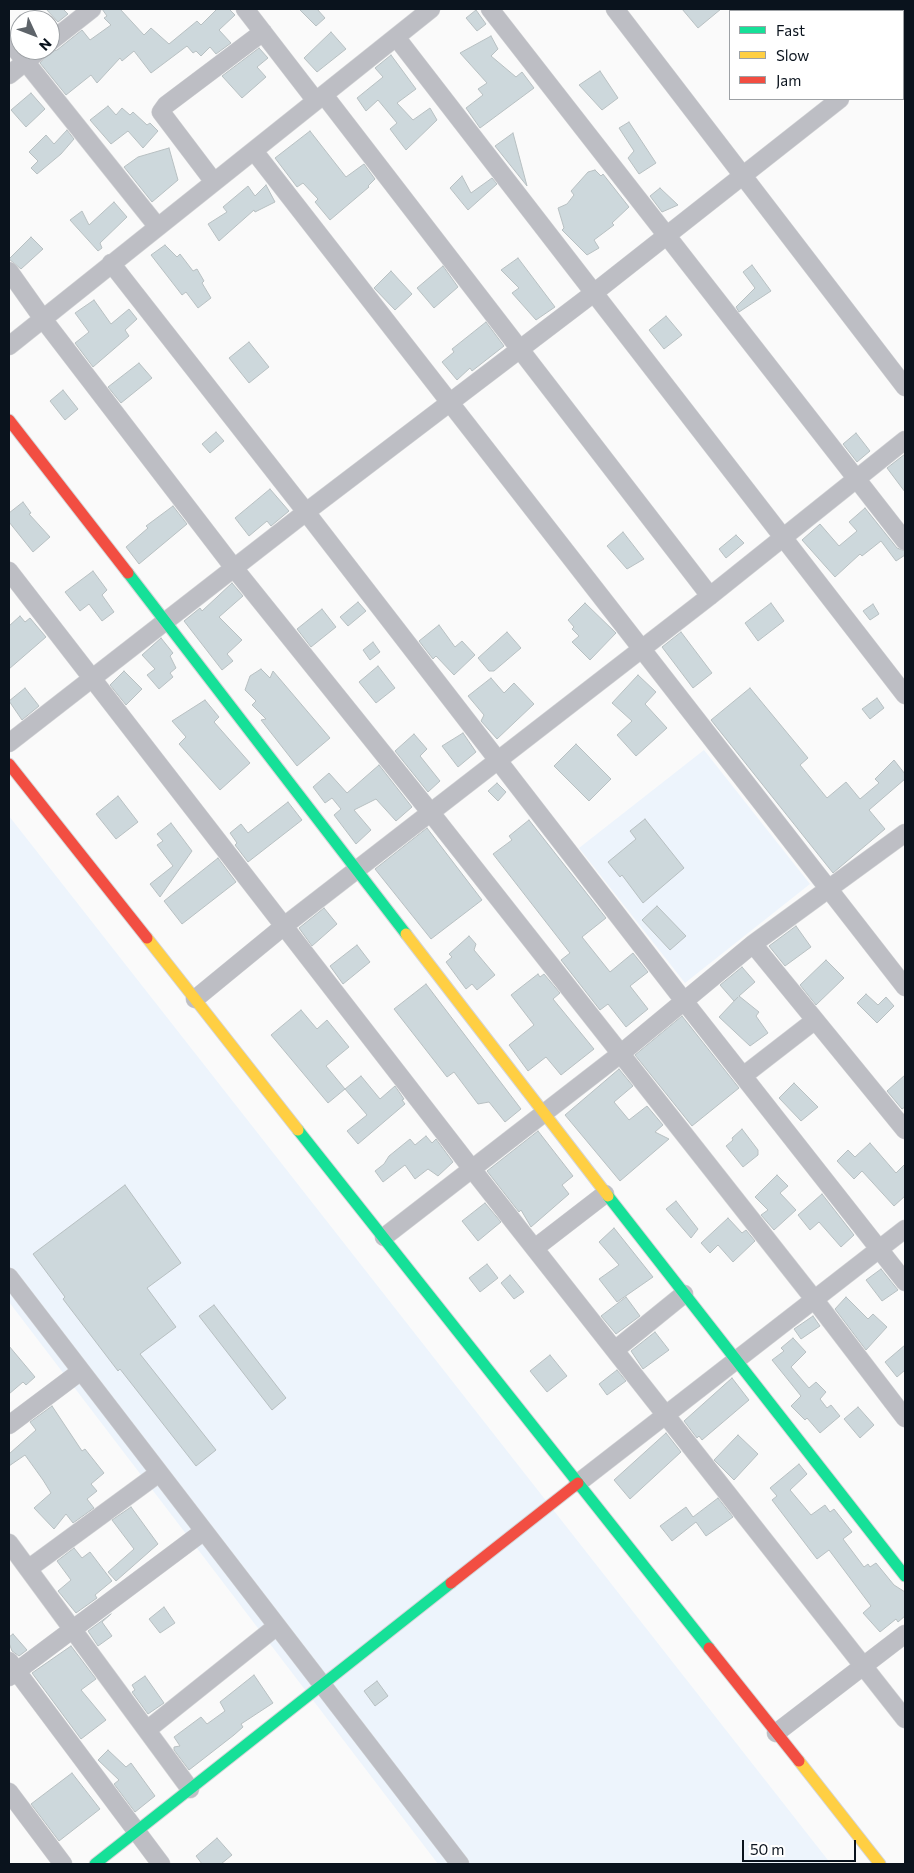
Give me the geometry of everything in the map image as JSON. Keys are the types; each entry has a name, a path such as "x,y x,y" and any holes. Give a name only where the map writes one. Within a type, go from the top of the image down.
{"street":[{"path":"246,9 263,32 320,98 520,349 710,596"},
{"path":"490,9 905,541"},
{"path":"615,9 905,387"},
{"path":"60,33 85,11"},
{"path":"9,346 396,37 423,12"},
{"path":"214,182 161,112 166,105 263,32"},
{"path":"396,37 905,695"},
{"path":"9,41 157,226"},
{"path":"9,75 28,60"},
{"path":"9,744 91,678 594,292 839,100"},
{"path":"254,151 641,650 905,986"},
{"path":"111,263 684,1001 905,1282"},
{"path":"9,270 43,319 234,568 431,813 814,1299 905,1418"},
{"path":"9,420 542,1114 905,1576"},
{"path":"195,999 284,926 710,596 905,440"},
{"path":"9,571 472,1169 905,1719"},
{"path":"9,764 880,1864"},
{"path":"384,1238 620,1055 753,944 905,834"},
{"path":"753,944 905,1130"},
{"path":"743,1076 814,1021"},
{"path":"535,1248 605,1194"},
{"path":"95,1864 666,1414 905,1229"},
{"path":"9,1277 460,1864"},
{"path":"615,1350 684,1294"},
{"path":"9,1425 81,1371"},
{"path":"28,1569 159,1472"},
{"path":"161,1864 11,1670 74,1629 204,1532"},
{"path":"9,1543 190,1789"},
{"path":"147,1730 277,1626"},
{"path":"776,1733 905,1634"},
{"path":"9,1792 63,1864"}],"shaded area":[{"path":"704,750 810,884 685,983 579,848"},
{"path":"9,816 831,1864 438,1864 9,1302"}],"building":[{"path":"63,9 68,14 60,20 60,10 47,10"},
{"path":"102,9 120,9 144,35 151,28 169,44 197,21 201,25 217,9 229,9 235,15 219,30 231,43 216,54 210,47 201,56 196,51 193,53 187,46 151,73 134,51 122,61 120,58 97,83 91,75 66,95 40,63 43,60 60,60 60,48 82,30 90,40 111,25 104,18 107,16"},
{"path":"299,9 317,9 325,18 316,26"},
{"path":"682,9 721,9 698,28"},
{"path":"476,10 486,24 477,31 466,18"},
{"path":"331,32 346,49 317,72 304,58"},
{"path":"491,36 498,49 491,56 516,77 522,72 534,88 480,128 466,108 483,95 478,89 487,83 460,53"},
{"path":"259,48 268,58 257,67 266,77 242,98 222,76"},
{"path":"391,55 416,89 397,103 413,120 430,108 437,120 406,150 390,129 397,123 378,100 366,111 357,98 383,77 375,68"},
{"path":"600,71 618,98 602,110 579,85"},
{"path":"31,93 45,109 26,127 11,110"},
{"path":"108,106 116,115 122,108 130,115 133,112 147,125 150,123 158,131 143,148 128,131 111,144 90,120"},
{"path":"629,122 656,163 639,174 628,158 634,151 619,128"},
{"path":"67,130 74,139 61,154 37,174 31,168 38,161 29,152 46,135 54,144"},
{"path":"310,131 346,177 364,164 375,179 369,187 330,220 315,202 318,199 303,183 297,187 275,158"},
{"path":"513,133 527,186 495,146"},
{"path":"169,148 178,180 152,202 124,167 138,157"},
{"path":"595,170 601,176 603,174 629,207 612,223 614,225 594,240 599,248 587,255 562,230 564,228 558,208 567,204 574,195 571,191 588,172"},
{"path":"462,176 471,193 492,178 497,184 468,210 450,188"},
{"path":"266,185 275,202 255,212 254,210 219,241 208,224 227,212 223,207 248,186 255,196"},
{"path":"660,188 678,205 662,212 650,196"},
{"path":"114,202 127,217 100,243 102,248 98,251 70,220 82,211 89,225"},
{"path":"31,237 43,249 21,269 9,259"},
{"path":"165,245 177,257 180,254 193,271 197,269 204,281 202,283 211,298 198,308 186,292 182,295 151,255"},
{"path":"518,258 555,307 536,320 512,293 519,288 501,270"},
{"path":"752,265 771,291 739,312 736,307 755,288 743,272"},
{"path":"443,266 458,287 434,308 417,288"},
{"path":"391,271 412,294 395,310 374,288"},
{"path":"94,300 111,324 129,309 137,319 125,330 129,336 93,367 75,343 89,332 75,313"},
{"path":"666,316 682,335 664,349 649,330"},
{"path":"486,322 504,346 472,371 470,368 457,380 442,362 454,352 452,349"},
{"path":"249,342 269,367 249,383 229,358"},
{"path":"139,363 152,378 121,403 108,387"},
{"path":"63,390 78,409 65,420 50,401"},
{"path":"216,432 224,441 210,453 202,444"},
{"path":"856,433 870,451 857,462 843,444"},
{"path":"905,454 905,492 887,468"},
{"path":"270,489 289,511 271,526 267,521 249,536 235,518"},
{"path":"23,502 31,513 29,514 50,537 33,552 9,522 9,513"},
{"path":"173,506 187,524 139,564 126,547 148,528 146,526"},
{"path":"865,508 897,548 905,551 905,555 896,561 881,541 862,556 860,554 835,577 802,540 820,524 839,546 857,531 849,522"},
{"path":"623,532 644,559 627,569 607,546"},
{"path":"736,535 744,543 726,558 719,549"},
{"path":"93,571 107,590 102,595 114,612 102,621 89,604 80,611 65,592"},
{"path":"232,583 243,596 219,617 242,640 227,654 233,661 222,670 184,621 200,608 202,611"},
{"path":"358,602 366,611 348,626 340,617"},
{"path":"585,603 616,633 590,660 572,642 579,636 572,629 574,627 568,620"},
{"path":"771,603 784,621 758,641 745,623"},
{"path":"873,604 879,614 870,620 863,611"},
{"path":"322,609 336,627 311,647 297,629"},
{"path":"20,616 25,622 30,618 46,637 9,669 9,626"},
{"path":"439,625 455,647 462,641 475,655 454,675 436,656 433,659 419,641"},
{"path":"507,632 521,648 494,671 489,671 478,658"},
{"path":"681,632 712,673 693,688 662,647"},
{"path":"161,638 173,653 170,656 176,668 170,673 173,677 159,689 147,675 155,669 142,655"},
{"path":"373,642 380,652 370,660 363,650"},
{"path":"378,666 395,688 376,703 359,682"},
{"path":"261,669 270,678 273,671 330,738 297,766 261,720 266,719 252,705 256,701 245,690 250,676"},
{"path":"124,671 142,689 126,705 110,685"},
{"path":"638,675 656,692 645,704 667,728 636,756 617,735 632,721 612,703"},
{"path":"491,678 504,693 514,683 534,704 497,739 481,721 484,715 468,696"},
{"path":"25,688 39,706 22,720 9,701"},
{"path":"750,688 808,758 800,765 827,798 846,782 860,799 879,783 875,779 894,760 905,774 905,779 869,810 885,829 833,873 711,720"},
{"path":"877,698 884,708 870,719 862,709"},
{"path":"205,700 219,717 214,722 250,763 220,790 179,744 186,737 172,721"},
{"path":"463,733 476,752 458,767 442,746"},
{"path":"414,734 427,749 420,756 440,781 428,792 395,751"},
{"path":"576,744 611,779 589,801 554,766"},
{"path":"379,765 412,807 396,821 376,799 354,810 371,830 356,844 334,815 341,809 332,798 325,803 313,787 329,773 347,793"},
{"path":"497,783 506,792 498,801 488,791"},
{"path":"118,796 138,822 116,839 96,814"},
{"path":"288,802 302,820 248,862 235,845 237,843 230,833 241,824 248,833"},
{"path":"645,819 684,868 643,903 622,875 620,877 608,862 636,839 630,831"},
{"path":"529,820 606,918 582,937 610,972 633,953 648,972 630,986 648,1009 626,1027 608,1004 600,1010 561,960 570,953 493,854 512,840 509,836"},
{"path":"171,823 192,851 160,897 150,884 173,866 157,845 163,841 157,834"},
{"path":"427,828 482,900 431,939 375,869"},
{"path":"218,858 236,882 182,924 164,901"},
{"path":"657,906 686,936 670,950 642,920"},
{"path":"324,908 337,924 312,946 299,928"},
{"path":"796,926 811,947 785,966 769,946"},
{"path":"469,936 476,944 474,950 495,975 477,990 472,984 466,989 446,962 452,957 449,954"},
{"path":"357,945 370,962 343,984 330,966"},
{"path":"826,960 844,978 816,1005 800,985"},
{"path":"742,967 755,982 739,996 759,1012 756,1016 768,1033 750,1046 719,1017 738,997 734,1001 720,985"},
{"path":"538,974 540,977 544,974 560,993 553,999 594,1049 561,1075 546,1057 528,1071 509,1045 534,1025 511,995"},
{"path":"426,984 521,1109 505,1122 489,1102 478,1104 454,1072 447,1077 394,1009"},
{"path":"866,994 878,1005 886,997 894,1006 877,1023 857,1003"},
{"path":"301,1010 317,1029 327,1020 349,1047 326,1066 345,1089 328,1103 271,1035"},
{"path":"682,1016 739,1088 692,1126 635,1055"},
{"path":"619,1069 633,1086 614,1102 629,1120 647,1106 663,1125 655,1132 669,1139 620,1181 565,1115"},
{"path":"905,1075 905,1107 902,1109 887,1091"},
{"path":"361,1076 380,1099 395,1086 404,1099 402,1100 405,1104 358,1144 347,1131 367,1115 345,1089"},
{"path":"794,1083 818,1107 801,1121 779,1098"},
{"path":"742,1129 758,1150 758,1155 743,1167 726,1146"},
{"path":"538,1131 573,1176 562,1185 569,1194 531,1227 521,1210 519,1212 487,1171"},
{"path":"426,1136 432,1143 436,1139 453,1162 438,1176 428,1169 415,1179 405,1165 383,1182 375,1171 384,1164 389,1156 410,1139 415,1145"},
{"path":"870,1143 896,1173 905,1164 905,1196 894,1206 862,1171 854,1179 837,1161 848,1150 855,1157"},
{"path":"777,1175 788,1186 780,1193 796,1210 774,1230 761,1215 768,1210 755,1197"},
{"path":"125,1185 181,1263 147,1288 176,1327 140,1354 216,1450 196,1466 120,1369 118,1371 63,1299 65,1297 33,1254"},
{"path":"822,1194 854,1235 841,1247 819,1222 810,1230 798,1215"},
{"path":"676,1201 698,1229 691,1238 666,1209"},
{"path":"485,1203 501,1222 478,1241 462,1221"},
{"path":"728,1218 742,1233 746,1230 755,1241 733,1262 718,1245 710,1253 701,1243"},
{"path":"614,1228 653,1277 617,1302 599,1279 619,1265 599,1242"},
{"path":"487,1264 498,1278 480,1292 469,1278"},
{"path":"881,1269 898,1290 882,1301 866,1280"},
{"path":"510,1275 524,1292 514,1299 501,1283"},
{"path":"626,1297 640,1316 616,1334 601,1316"},
{"path":"846,1297 868,1319 873,1314 887,1327 866,1350 835,1309"},
{"path":"214,1305 286,1398 272,1410 199,1316"},
{"path":"813,1316 820,1326 801,1339 794,1329"},
{"path":"655,1332 669,1350 643,1369 631,1351"},
{"path":"793,1338 806,1352 791,1367 809,1388 816,1382 826,1392 820,1399 827,1408 831,1405 840,1416 820,1433 807,1418 805,1420 791,1406 801,1396 772,1360 784,1351 781,1348"},
{"path":"905,1345 905,1370 897,1377 885,1362"},
{"path":"9,1346 35,1377 26,1385 23,1382 9,1394"},
{"path":"550,1355 567,1376 547,1392 530,1371"},
{"path":"617,1370 626,1381 607,1395 599,1384"},
{"path":"732,1378 749,1400 702,1440 699,1436 697,1438 684,1421"},
{"path":"52,1406 82,1451 85,1449 104,1473 91,1484 97,1491 87,1499 94,1508 73,1523 66,1514 54,1529 34,1508 51,1493 43,1480 25,1455 9,1466 9,1454 36,1430 30,1422"},
{"path":"858,1407 874,1425 860,1438 844,1419"},
{"path":"666,1433 681,1452 630,1499 614,1480"},
{"path":"738,1435 758,1454 734,1480 714,1460"},
{"path":"799,1464 807,1474 790,1490 811,1515 825,1505 830,1512 834,1509 852,1532 843,1539 864,1567 868,1564 870,1567 876,1563 894,1585 905,1592 905,1616 898,1622 896,1619 880,1632 863,1613 871,1606 829,1550 817,1559 772,1500 777,1496 770,1488"},
{"path":"718,1498 733,1517 706,1536 696,1522 672,1541 660,1526 686,1507 693,1517"},
{"path":"131,1507 158,1544 116,1581 108,1572 134,1549 112,1520"},
{"path":"74,1548 82,1558 90,1552 112,1581 95,1595 97,1598 76,1613 58,1591 71,1580 57,1561"},
{"path":"164,1607 175,1623 160,1633 149,1619"},
{"path":"111,1614 102,1622 112,1636 98,1646 88,1631"},
{"path":"13,1634 27,1650 19,1656 12,1651 9,1643 9,1637"},
{"path":"71,1646 96,1679 81,1690 106,1720 81,1739 32,1673"},
{"path":"254,1675 273,1703 241,1724 243,1727 234,1735 189,1770 174,1750 174,1747 180,1746 174,1737 201,1717 207,1724 225,1711 220,1702"},
{"path":"145,1676 164,1703 148,1714 132,1692 135,1690 132,1685"},
{"path":"377,1681 388,1696 375,1706 364,1691"},
{"path":"108,1750 126,1767 131,1763 155,1796 135,1812 114,1784 119,1780 98,1760"},
{"path":"72,1773 100,1809 59,1841 31,1804"},
{"path":"217,1838 232,1855 221,1864 202,1864 196,1856"}],"traffic: fast":[{"path":"128,573 406,934"},
{"path":"298,1130 709,1648"},
{"path":"608,1196 905,1576"},
{"path":"95,1864 451,1583"}],"traffic: slow":[{"path":"406,934 608,1196"},
{"path":"147,938 298,1130"},
{"path":"799,1761 880,1864"}],"traffic: jam":[{"path":"9,420 128,573"},
{"path":"9,764 147,938"},
{"path":"451,1583 578,1483"},
{"path":"709,1648 799,1761"}]}
